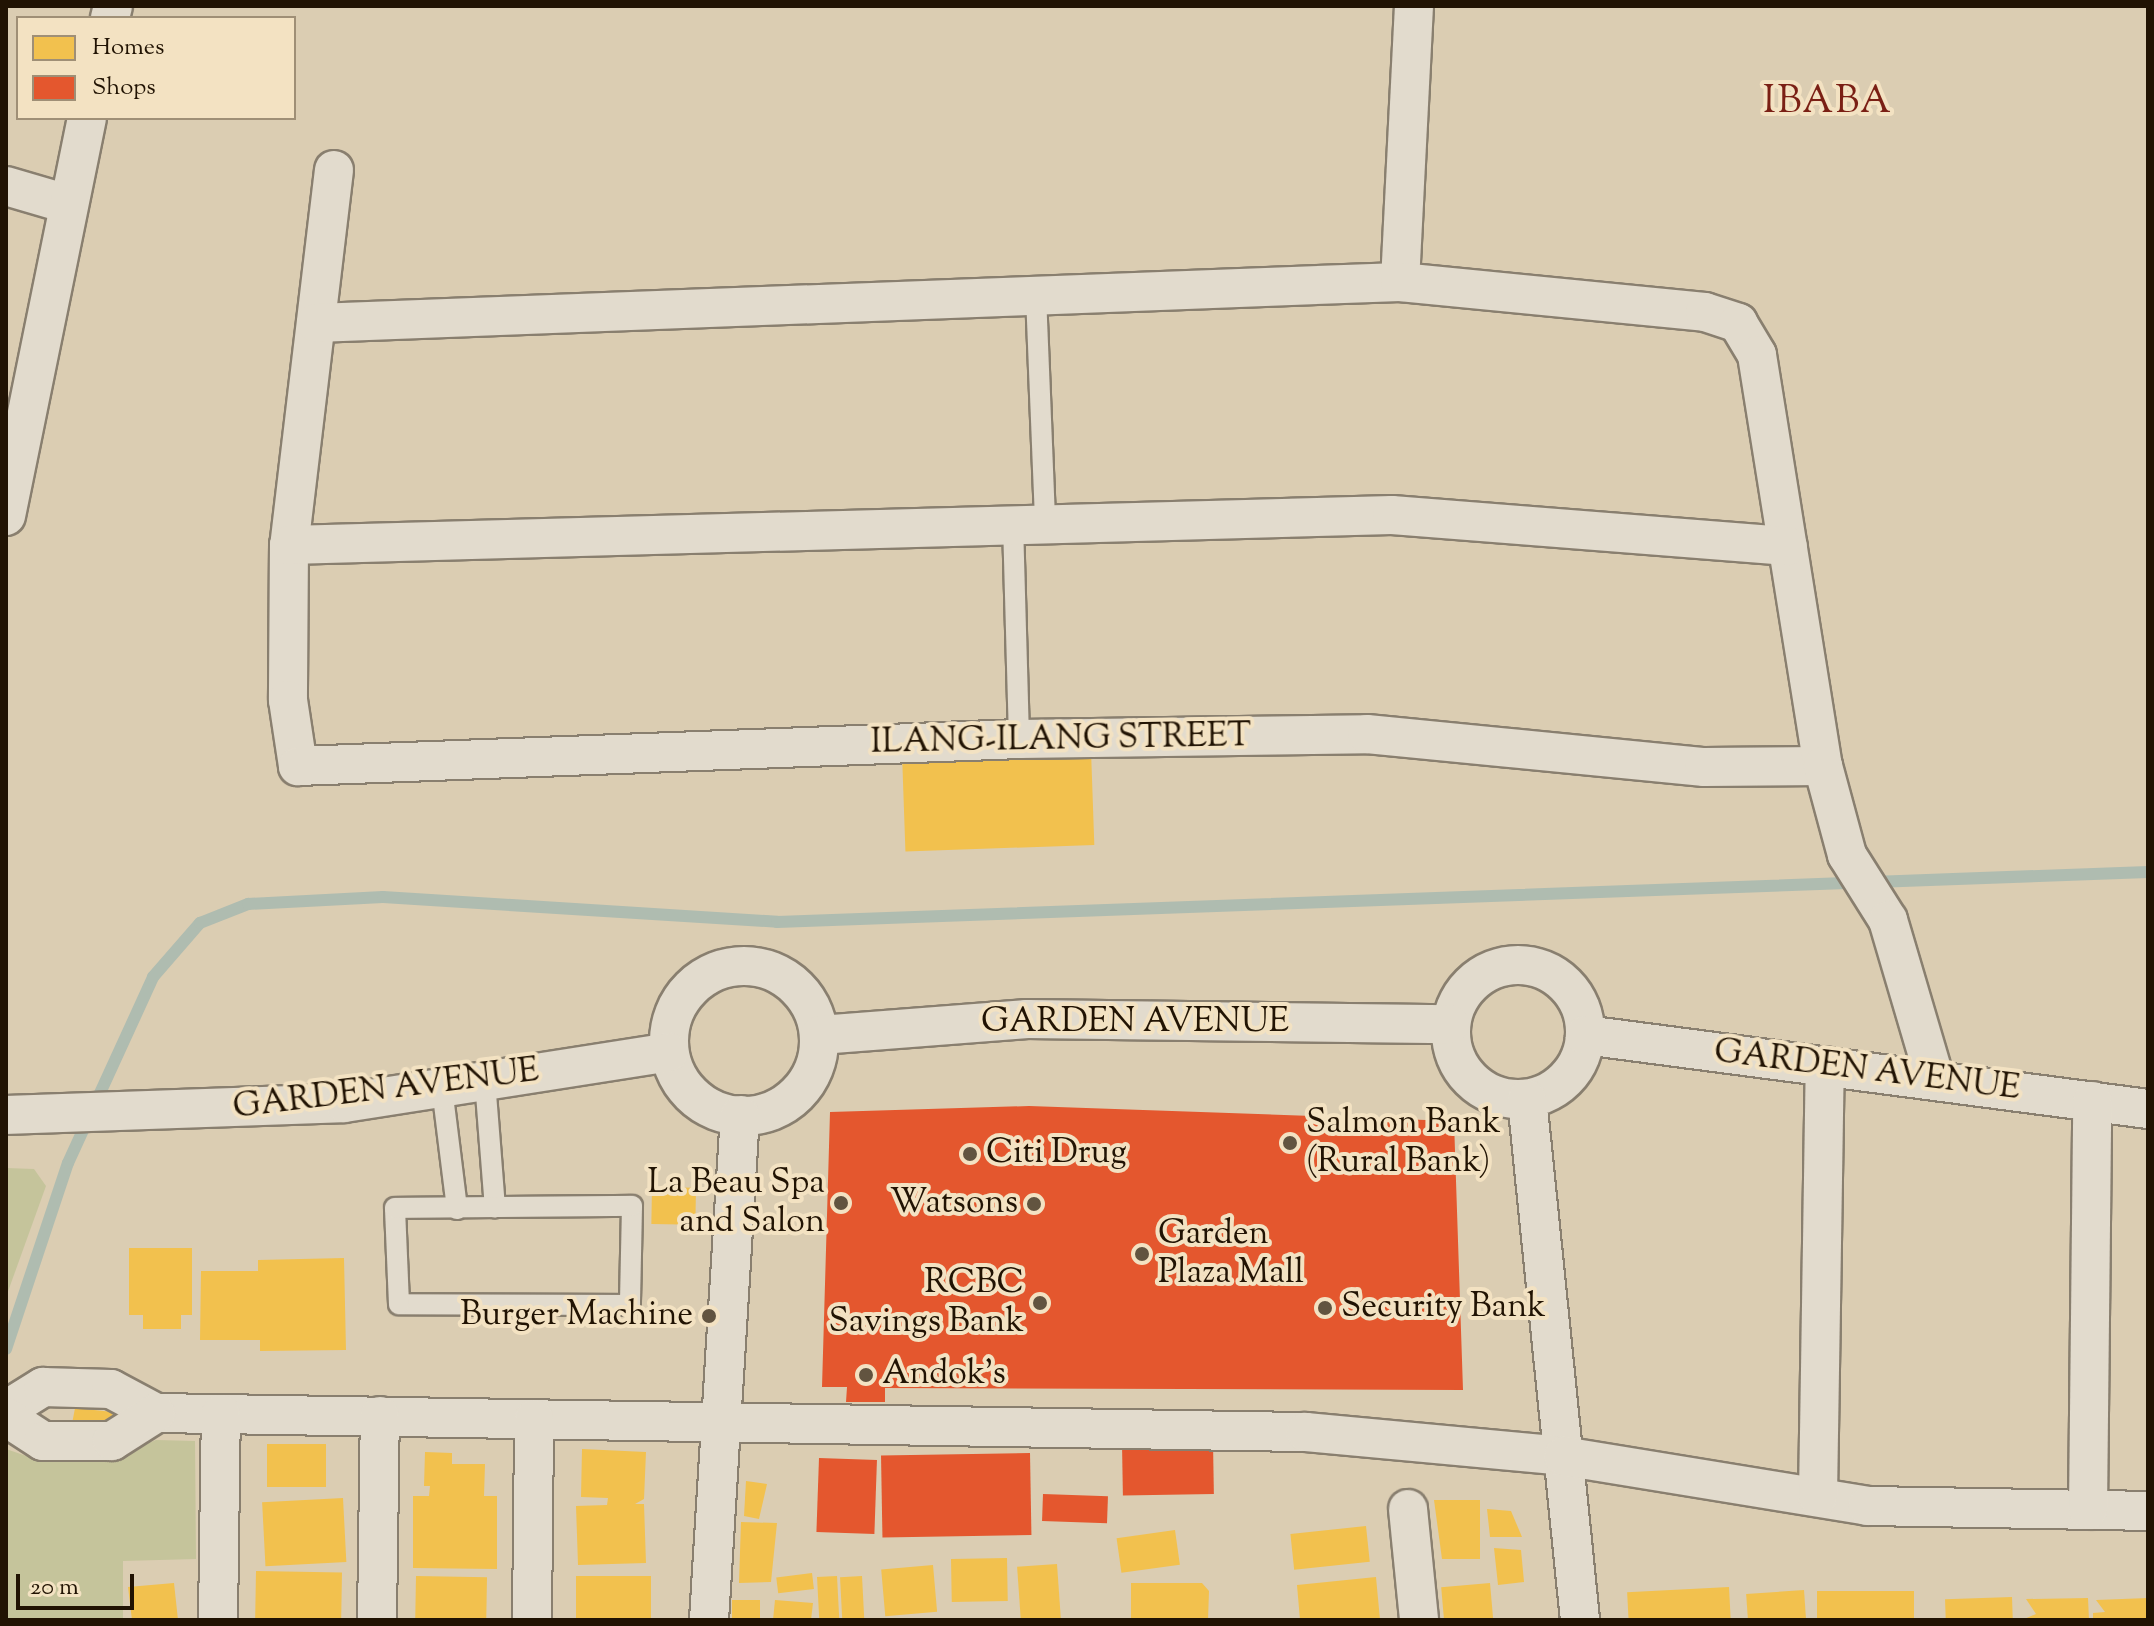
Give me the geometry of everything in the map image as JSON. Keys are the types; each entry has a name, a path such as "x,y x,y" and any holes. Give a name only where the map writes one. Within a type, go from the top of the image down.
{"street":[{"path":"1400,282 1414,6"},
{"path":"6,516 67,204 87,120"},
{"path":"334,170 289,545 1029,522 1392,515 1788,546"},
{"path":"6,186 67,204"},
{"path":"316,323 1400,282 1705,312 1738,323 1757,355 1823,766 1847,855 1888,920 1935,1080"},
{"name":"ILANG-ILANG STREET","path":"289,545 288,700 298,766 1019,739 1367,734 1704,767 1823,766"},
{"path":"1523,964 1569,987 1585,1035 1568,1077 1527,1099 1496,1096 1470,1080 1454,1054 1450,1024 1474,979 1523,964"},
{"path":"735,966 765,968 792,982 812,1006 820,1035 815,1068 796,1096 767,1113 740,1115 691,1095 669,1052 670,1022 683,995 706,975 735,966"},
{"name":"GARDEN AVENUE","path":"820,1035 1027,1019 1450,1024"},
{"name":"GARDEN AVENUE","path":"1585,1035 2148,1109"},
{"name":"GARDEN AVENUE","path":"6,1115 164,1114 344,1103 669,1052"},
{"path":"1818,1497 1825,1066"},
{"path":"1527,1099 1580,1620"},
{"path":"2088,1510 2092,1101"},
{"path":"709,1620 716,1419 740,1115"},
{"path":"6,1410 43,1387 111,1389 156,1413 1140,1425 1563,1456 1867,1506 2148,1511"},
{"path":"6,1417 43,1441 112,1441 156,1413"},
{"path":"218,1620 221,1414"},
{"path":"377,1620 380,1416"},
{"path":"532,1620 534,1419"},
{"path":"1408,1509 1419,1620"}],"lane":[{"path":"1019,739 1036,295"},
{"path":"485,1081 495,1208"},
{"path":"442,1088 457,1209"},
{"path":"632,1206 630,1305 399,1304 395,1208 457,1209 632,1206"}],"green space":[{"path":"6,1168 34,1169 46,1186 6,1297"},
{"path":"156,1440 195,1441 196,1559 123,1561 123,1620 6,1620 6,1449 44,1462 104,1461"}],"building: Homes":[{"path":"1091,750 1094,845 905,852 902,757"},
{"path":"652,1187 696,1188 695,1225 651,1224"},
{"path":"129,1248 192,1248 192,1315 181,1315 181,1329 143,1329 143,1315 129,1315"},
{"path":"344,1258 346,1350 260,1351 260,1340 200,1340 201,1271 258,1271 258,1260"},
{"path":"75,1408 113,1412 111,1423 72,1424"},
{"path":"267,1444 326,1444 326,1487 267,1487"},
{"path":"582,1449 646,1452 644,1499 635,1504 644,1504 646,1563 578,1565 576,1506 607,1505 608,1498 581,1497"},
{"path":"425,1452 452,1453 452,1464 485,1464 484,1496 497,1496 497,1569 413,1568 413,1496 429,1496 430,1486 424,1486"},
{"path":"746,1481 767,1484 759,1519 744,1516"},
{"path":"343,1498 346,1562 265,1566 262,1502"},
{"path":"1434,1500 1480,1500 1480,1559 1442,1559"},
{"path":"1487,1509 1511,1511 1522,1537 1490,1537"},
{"path":"741,1522 777,1523 771,1582 739,1583"},
{"path":"1366,1526 1370,1562 1294,1570 1290,1534"},
{"path":"1175,1530 1180,1565 1121,1573 1117,1538"},
{"path":"1494,1548 1521,1550 1524,1582 1498,1585"},
{"path":"1007,1558 1008,1601 952,1602 951,1559"},
{"path":"1057,1564 1061,1620 1021,1620 1017,1567"},
{"path":"933,1565 937,1612 885,1616 881,1570"},
{"path":"256,1571 342,1573 341,1620 255,1620"},
{"path":"812,1573 814,1589 778,1593 776,1577"},
{"path":"416,1576 487,1577 486,1620 415,1620"},
{"path":"576,1576 651,1576 651,1620 576,1620"},
{"path":"837,1576 839,1620 819,1620 817,1577"},
{"path":"862,1576 864,1620 842,1620 840,1577"},
{"path":"1376,1577 1380,1620 1300,1620 1297,1585"},
{"path":"174,1583 178,1620 132,1620 128,1587"},
{"path":"1131,1583 1202,1583 1209,1591 1208,1620 1131,1620"},
{"path":"1490,1583 1493,1620 1444,1620 1441,1587"},
{"path":"1729,1587 1731,1620 1629,1620 1627,1592"},
{"path":"1804,1590 1806,1620 1748,1620 1746,1594"},
{"path":"1817,1591 1914,1591 1914,1620 1817,1620"},
{"path":"2012,1597 2013,1620 1946,1620 1945,1599"},
{"path":"2088,1598 2089,1620 2022,1620 2036,1614 2026,1599"},
{"path":"2148,1598 2148,1620 2093,1620 2093,1613 2105,1612 2096,1600"},
{"path":"732,1600 760,1600 760,1620 732,1620"},
{"path":"775,1600 813,1603 811,1620 773,1620"}],"building: Shops":[{"name":"Garden Plaza Mall","path":"1029,1106 1454,1121 1463,1390 885,1388 885,1402 846,1402 847,1387 822,1387 830,1112"},
{"path":"1213,1443 1214,1494 1123,1496 1122,1445"},
{"path":"1030,1453 1031,1535 882,1538 881,1456"},
{"path":"819,1458 877,1460 874,1534 816,1532"},
{"path":"1043,1494 1108,1496 1107,1523 1042,1521"}],"waterway":[{"path":"6,1349 68,1163 153,977 200,923 248,904 383,897 777,922 2148,872"}],"place":[{"name":"Salmon Bank (Rural Bank)","path":"1290,1143"},
{"name":"Citi Drug","path":"970,1154"},
{"name":"La Beau Spa and Salon","path":"841,1203"},
{"name":"Watsons","path":"1034,1204"},
{"name":"Garden Plaza Mall","path":"1142,1254"},
{"name":"RCBC Savings Bank","path":"1040,1303"},
{"name":"Security Bank","path":"1325,1308"},
{"name":"Burger Machine","path":"709,1316"},
{"name":"Andok's","path":"866,1375"}],"district":[{"name":"IBABA","path":"1828,104"}]}
